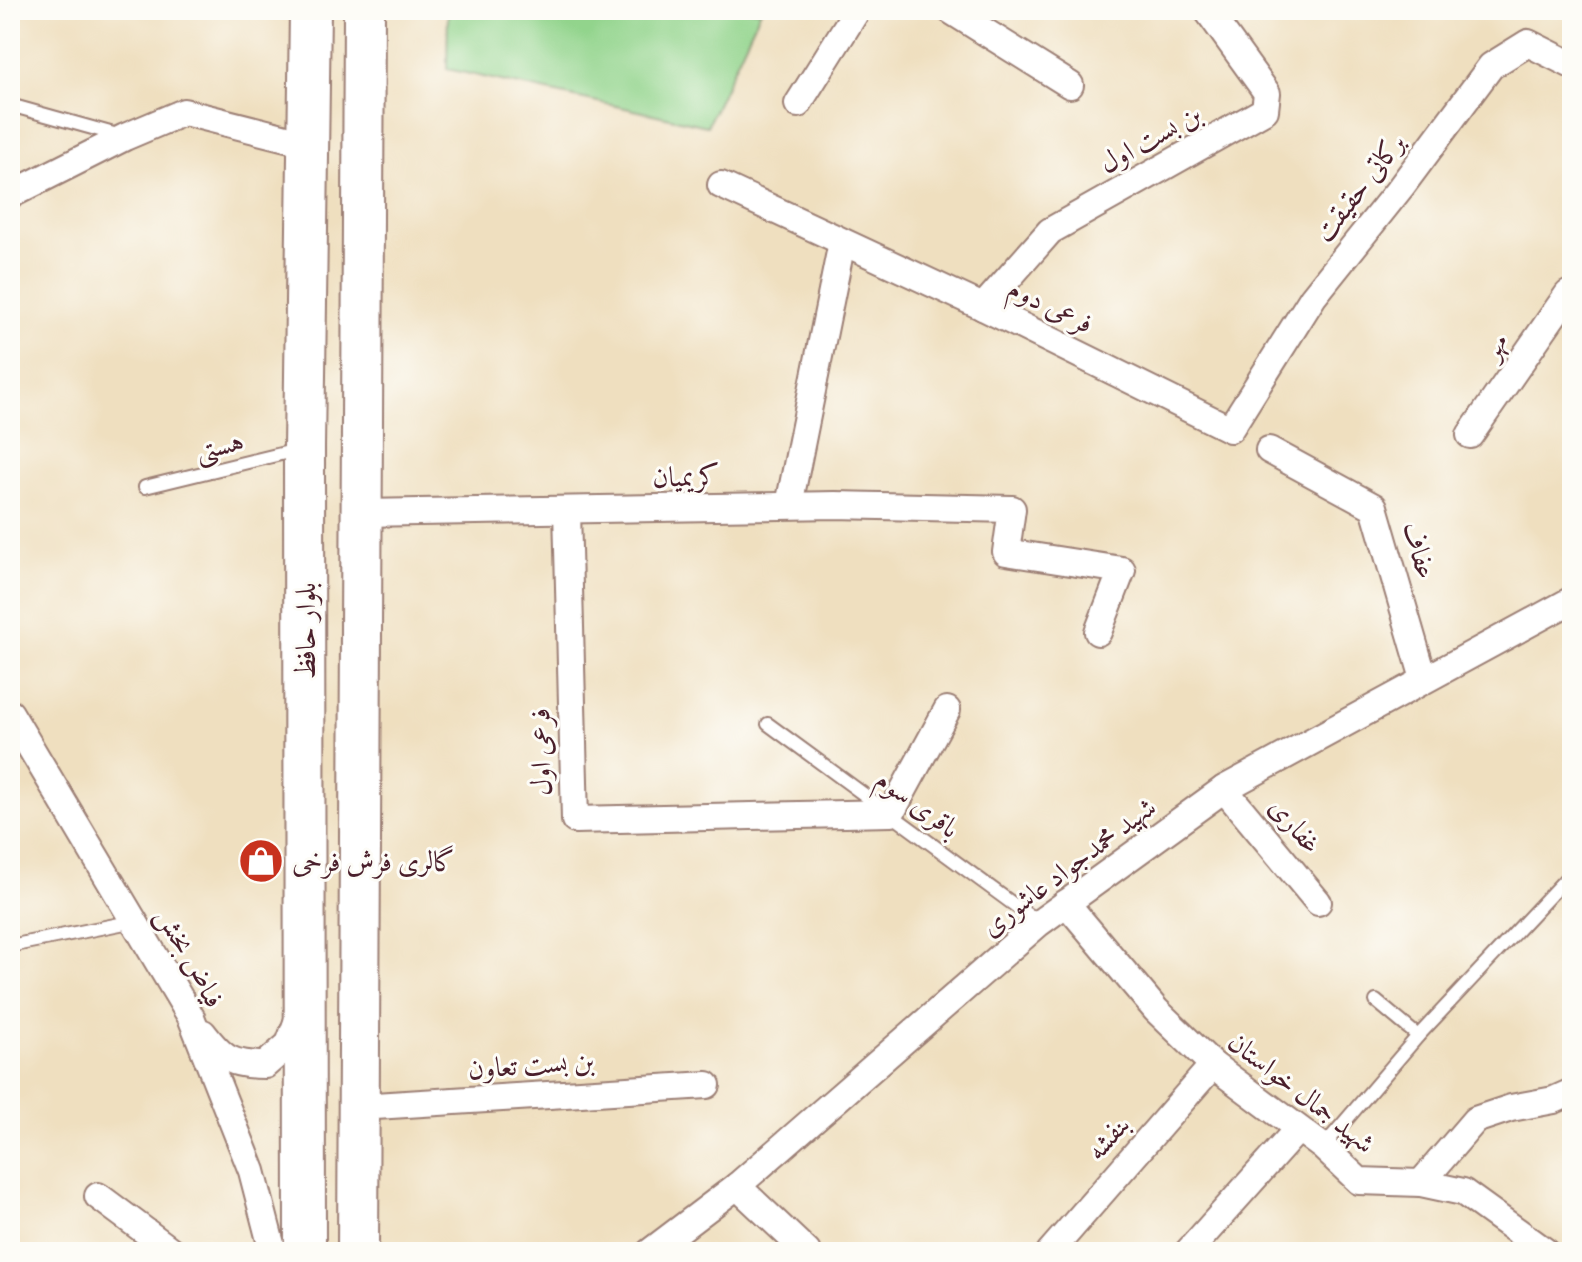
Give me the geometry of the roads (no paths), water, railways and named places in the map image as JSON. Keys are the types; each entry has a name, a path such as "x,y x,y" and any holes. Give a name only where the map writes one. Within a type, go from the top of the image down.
{"main road":[{"name":"بلوار حافظ","path":"278,1252 306,998 304,448 310,10"},
{"name":"بلوار حافظ","path":"358,1252 364,10"}],"street":[{"path":"798,104 857,10"},
{"path":"950,10 1070,85"},
{"name":"بن بست اول","path":"983,307 1050,231 1265,110 1267,93 1207,10"},
{"name":"برکاتی حقیقت","path":"1230,429 1313,297 1401,187 1491,66 1528,43 1572,65"},
{"path":"10,195 125,137 184,112 310,144"},
{"name":"فرعی دوم","path":"721,185 983,307 1230,429"},
{"path":"789,505 842,242"},
{"name":"مهر","path":"1470,435 1568,294 1572,295"},
{"name":"عفاف","path":"1269,450 1374,507 1424,679"},
{"name":"کریمیان","path":"362,513 789,505 1012,509 1006,552 1122,570 1098,632"},
{"name":"فرعی اول","path":"567,510 575,820 891,813"},
{"name":"شهید محمدجواد عاشوری","path":"650,1252 737,1186 1039,923 1224,789 1572,600"},
{"path":"891,813 947,710"},
{"name":"فیاض بخش","path":"11,717 191,1017 252,1171 278,1252"},
{"name":"غفاری","path":"1224,789 1318,902"},
{"name":"شهید جمال خواستان","path":"1066,903 1156,1010 1213,1065 1323,1147 1359,1181 1421,1183 1463,1192 1546,1252"},
{"path":"191,1017 221,1056 241,1065 265,1065 289,1044 306,998"},
{"name":"بنفشه","path":"1050,1252 1213,1065"},
{"name":"بن‌ بست تعاون","path":"359,1107 707,1085"},
{"path":"1421,1183 1475,1120 1511,1108 1554,1100 1572,1092"},
{"path":"1188,1252 1298,1129"},
{"path":"737,1186 807,1252"},
{"path":"98,1196 165,1249"}],"lane":[{"path":"10,16 12,10"},
{"path":"10,105 125,137"},
{"name":"هستی","path":"145,487 304,448"},
{"name":"باقری سوم","path":"768,724 1039,923"},
{"path":"1323,1147 1418,1036 1572,872"},
{"path":"10,946 135,921"},
{"path":"1376,1001 1418,1036"}],"place":[{"name":"گالری فرش فرخی","path":"261,861"}]}
